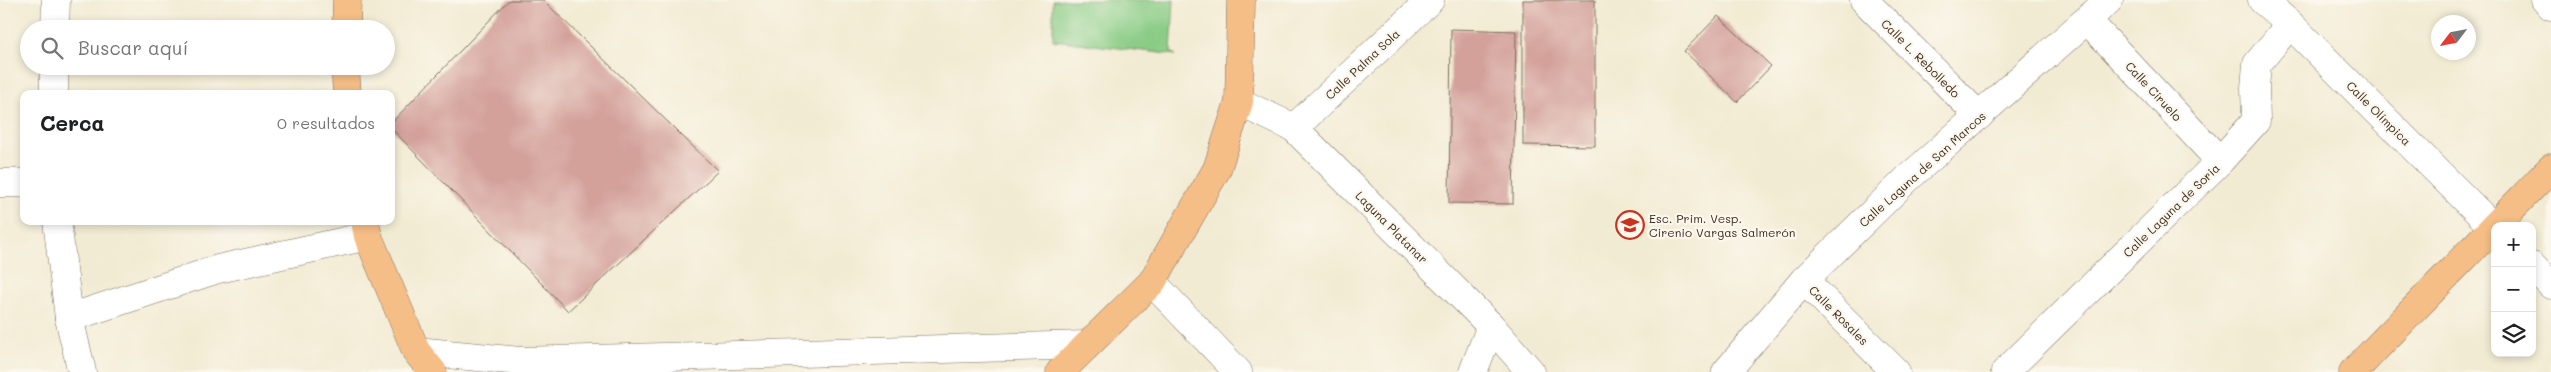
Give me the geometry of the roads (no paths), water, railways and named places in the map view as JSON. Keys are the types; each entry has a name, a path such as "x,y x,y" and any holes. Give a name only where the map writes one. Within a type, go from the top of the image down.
{"main road":[{"path":"346,20 347,0"},
{"path":"1060,372 1152,282 1217,169 1238,102 1241,0"},
{"path":"346,75 347,90"},
{"path":"2500,222 2551,168"},
{"path":"367,229 416,351 433,372"},
{"path":"2353,372 2491,231"}],"street":[{"path":"55,20 56,0"},
{"name":"Calle Palma Sola","path":"1294,128 1430,0"},
{"name":"Calle L. Rebolledo","path":"1864,0 1979,116"},
{"name":"Calle Laguna de San Marcos","path":"1726,372 1804,280 1907,179 2109,0"},
{"name":"Calle Olímpica","path":"2262,0 2290,24 2491,225"},
{"path":"2545,0 2551,6"},
{"name":"Calle Ciruelo","path":"2088,20 2220,161"},
{"name":"Calle Laguna de Soria","path":"2005,372 2220,161 2256,121 2254,88 2257,64 2290,24"},
{"path":"54,75 54,90"},
{"name":"Laguna Platanar","path":"1238,102 1294,128 1491,326 1531,372"},
{"path":"0,183 20,184"},
{"path":"57,225 69,318 82,372"},
{"path":"69,318 218,269 367,229"},
{"path":"2533,267 2551,285"},
{"name":"Calle Rosales","path":"1804,280 1896,372"},
{"path":"1152,282 1238,372"},
{"path":"1473,372 1491,326"},
{"path":"416,351 520,361 1086,345"}],"place":[{"name":"Esc. Prim. Vesp. Cirenio Vargas Salmerón","path":"1630,225"}]}
